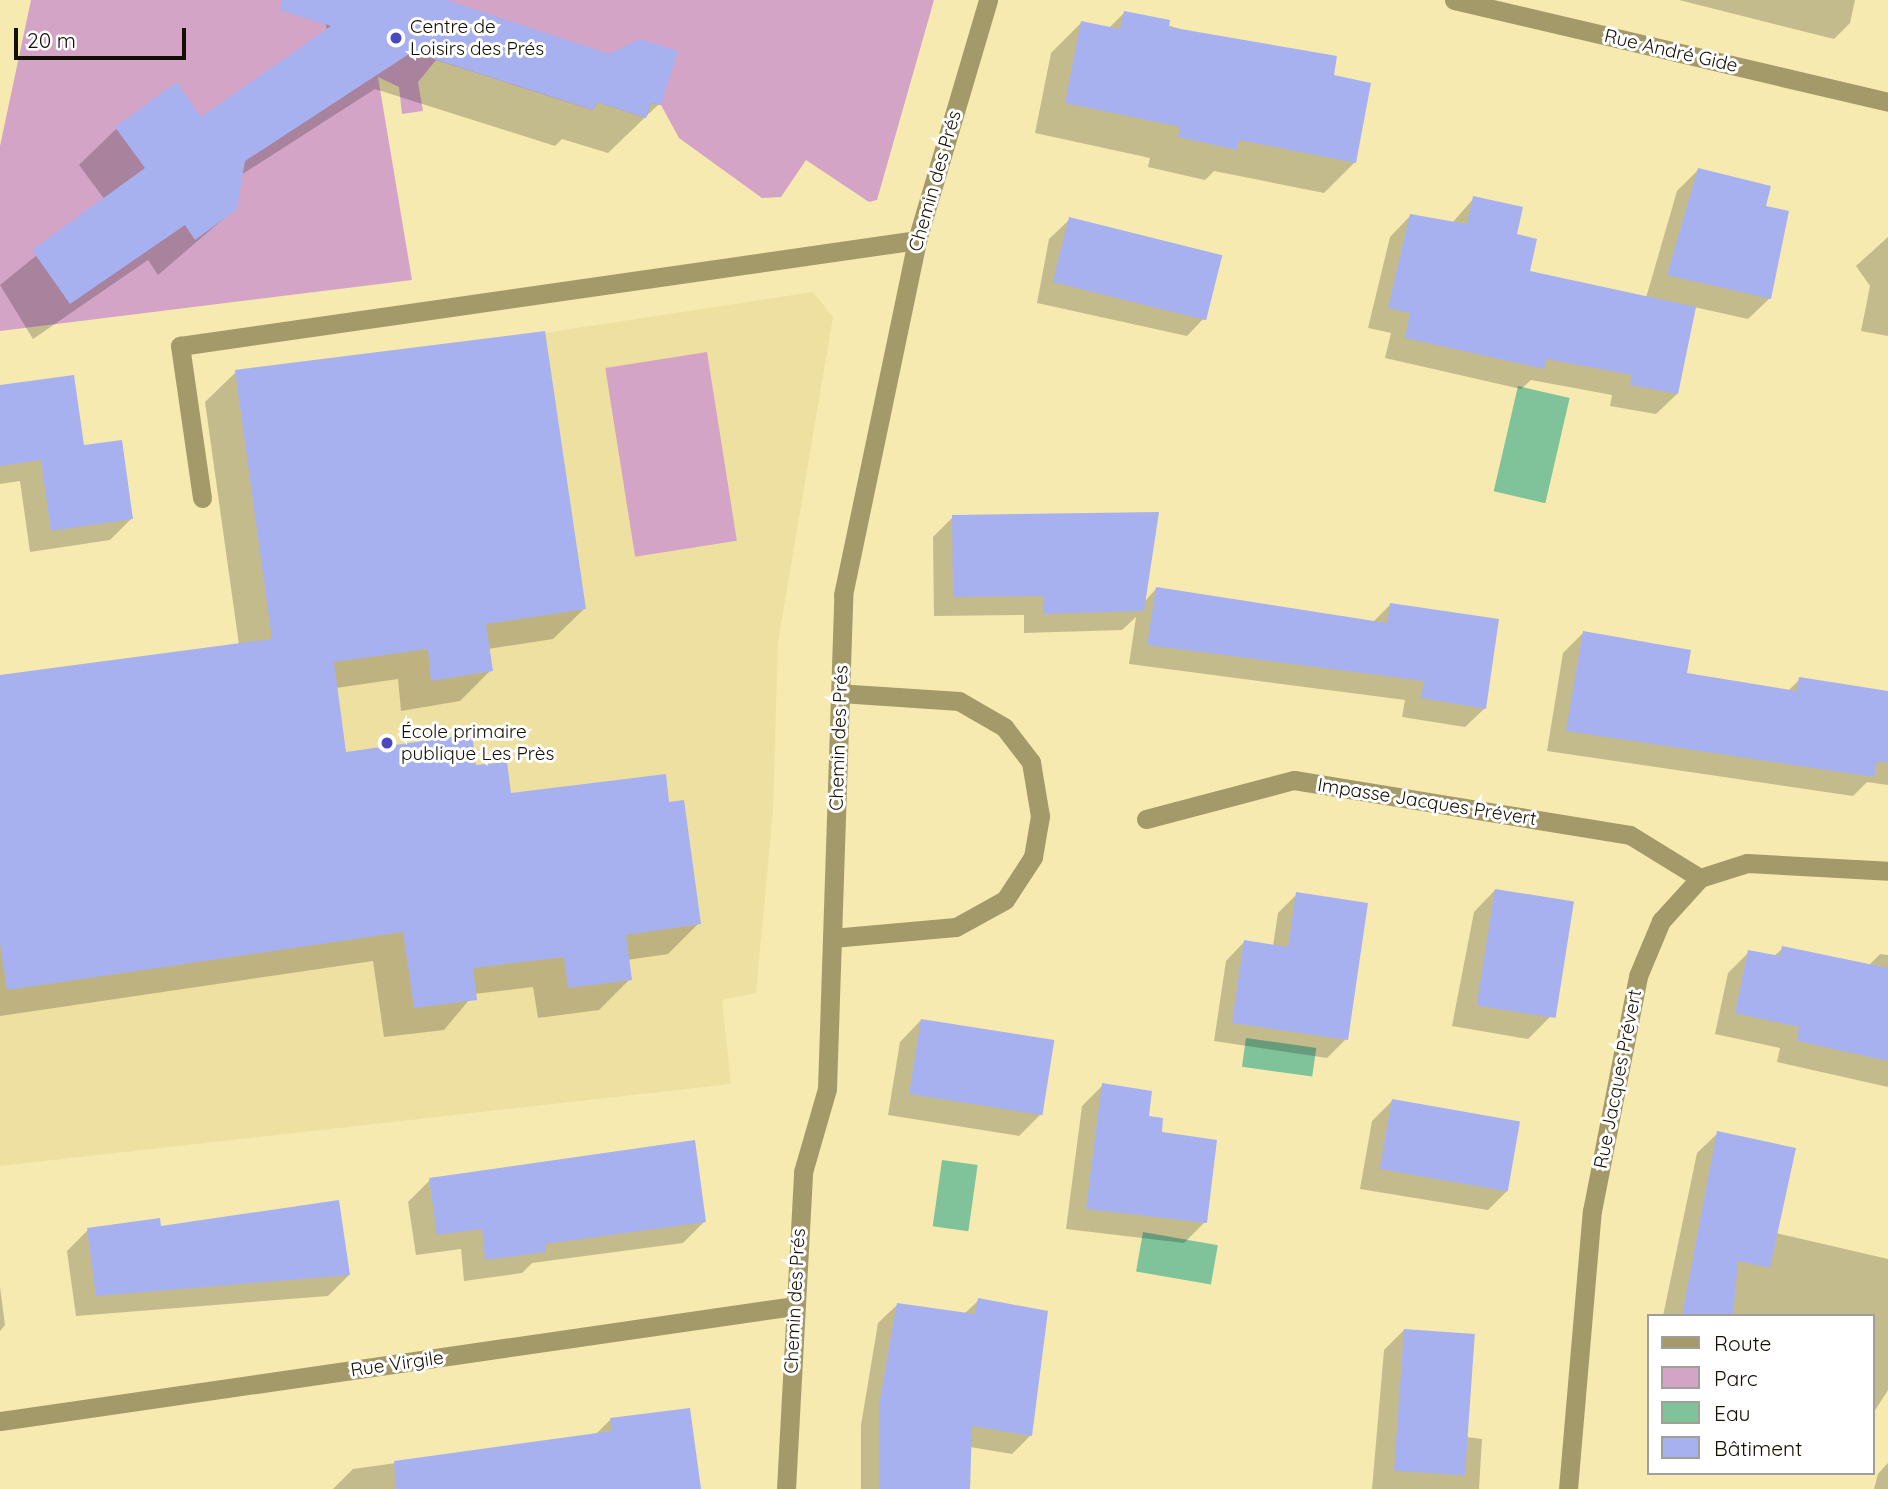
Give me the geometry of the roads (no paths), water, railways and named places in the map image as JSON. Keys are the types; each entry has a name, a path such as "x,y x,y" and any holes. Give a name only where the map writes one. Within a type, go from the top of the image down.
{"street":[{"name":"Chemin des Prés","path":"786,1489 803,1172 827,1089 844,594 917,240 988,0"},
{"name":"Rue André Gide","path":"1454,0 1888,102"},
{"path":"202,498 180,346 917,240"},
{"path":"832,938 956,927 1005,900 1034,856 1040,816 1031,762 1004,727 959,701 840,693"},
{"name":"Impasse Jacques Prévert","path":"1146,819 1294,780 1629,835 1700,878"},
{"name":"Rue Jacques Prévert","path":"1568,1489 1592,1211 1638,976 1661,920 1700,878 1747,863 1888,871"},
{"name":"Rue Virgile","path":"0,1421 794,1306"}],"water":[{"path":"1518,386 1570,398 1545,503 1494,491"},
{"path":"1246,1038 1316,1048 1312,1077 1242,1067"},
{"path":"942,1160 978,1165 968,1231 933,1226"},
{"path":"1143,1232 1218,1245 1211,1285 1136,1271"}],"place":[{"name":"Centre de Loisirs des Prés","path":"396,38"},
{"name":"École primaire publique Les Près","path":"387,743"}]}
